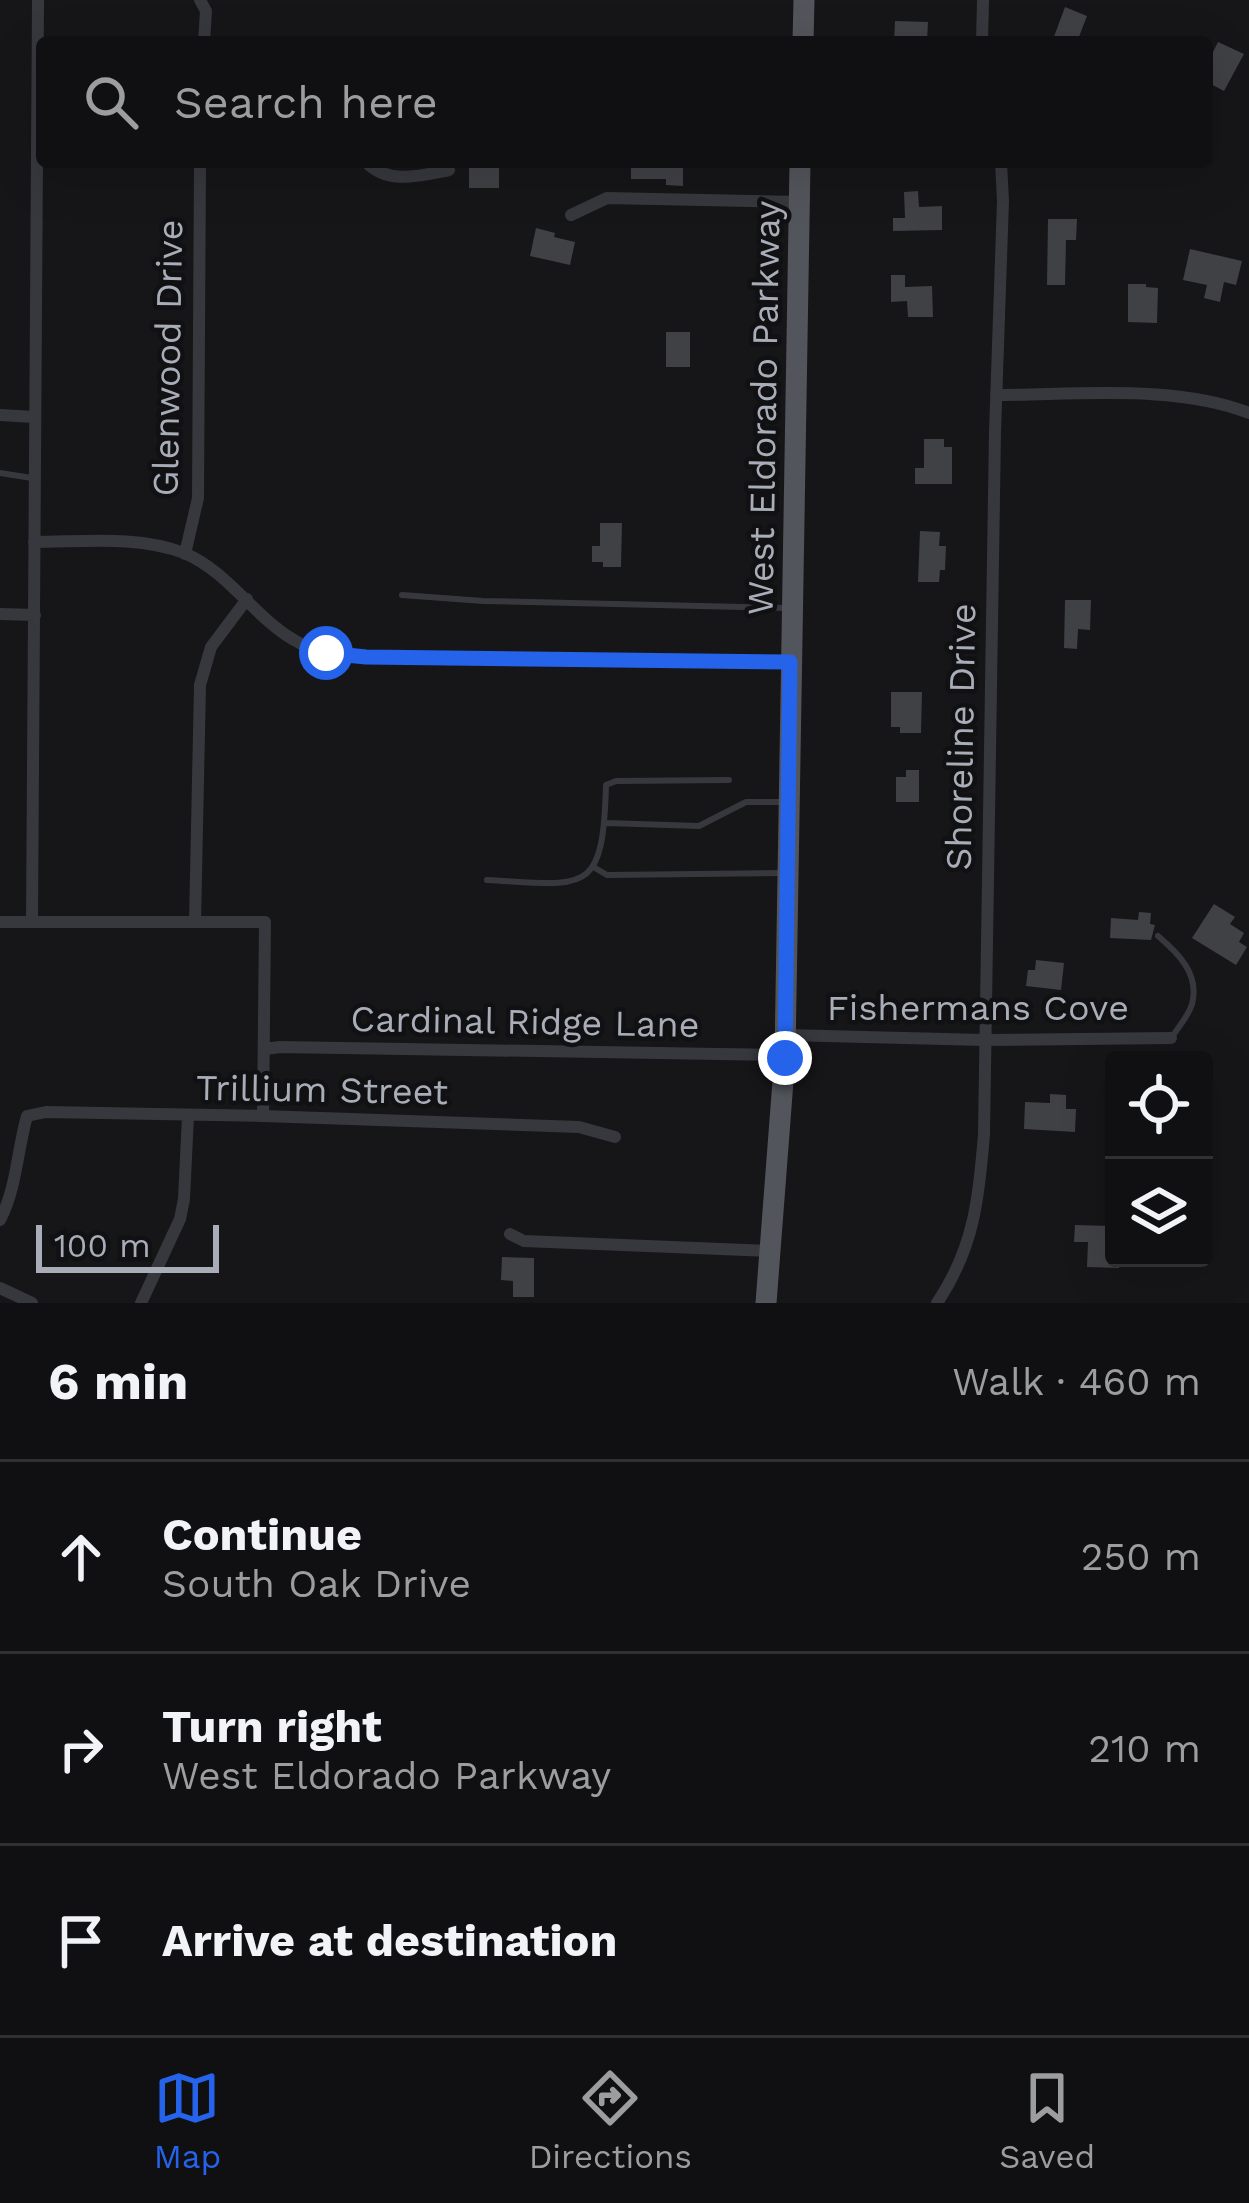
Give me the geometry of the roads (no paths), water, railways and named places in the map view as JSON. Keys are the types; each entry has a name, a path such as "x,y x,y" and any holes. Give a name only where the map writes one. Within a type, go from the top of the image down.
{"main road":[{"path":"802,36 804,0"},
{"name":"West Eldorado Parkway","path":"766,1303 785,1045 800,168"}],"street":[{"path":"38,0 38,36"},
{"path":"200,0 206,11 204,36"},
{"path":"982,36 983,0"},
{"path":"32,922 36,168"},
{"name":"Glenwood Drive","path":"185,554 198,498 200,168"},
{"path":"371,168 379,175 399,178 449,170"},
{"name":"Shoreline Drive","path":"937,1303 963,1256 978,1210 984,1134 1001,168"},
{"path":"571,214 608,198 800,202"},
{"path":"997,395 1168,395 1223,403 1249,413"},
{"path":"0,416 34,417"},
{"path":"34,542 146,543 185,554 226,579 297,643 326,653 790,662"},
{"path":"195,922 200,685 211,647 247,599"},
{"path":"0,614 35,615"},
{"path":"0,922 265,922 263,1116"},
{"name":"Fishermans Cove","path":"785,1045 1171,1038"},
{"name":"Cardinal Ridge Lane","path":"265,1049 785,1045"},
{"name":"Trillium Street","path":"0,1220 19,1164 27,1116 46,1112 579,1126 615,1137"},
{"path":"140,1303 180,1219 188,1116"},
{"path":"510,1234 524,1241 770,1251"},
{"path":"0,1288 32,1303"}],"lane":[{"path":"0,473 34,478"},
{"path":"402,595 792,608"},
{"path":"487,880 565,884 596,868 606,785 729,780"},
{"path":"605,823 699,826 746,802 788,802"},
{"path":"596,868 607,875 787,873"},
{"path":"1158,936 1185,959 1193,987 1192,1006 1171,1038"}]}
